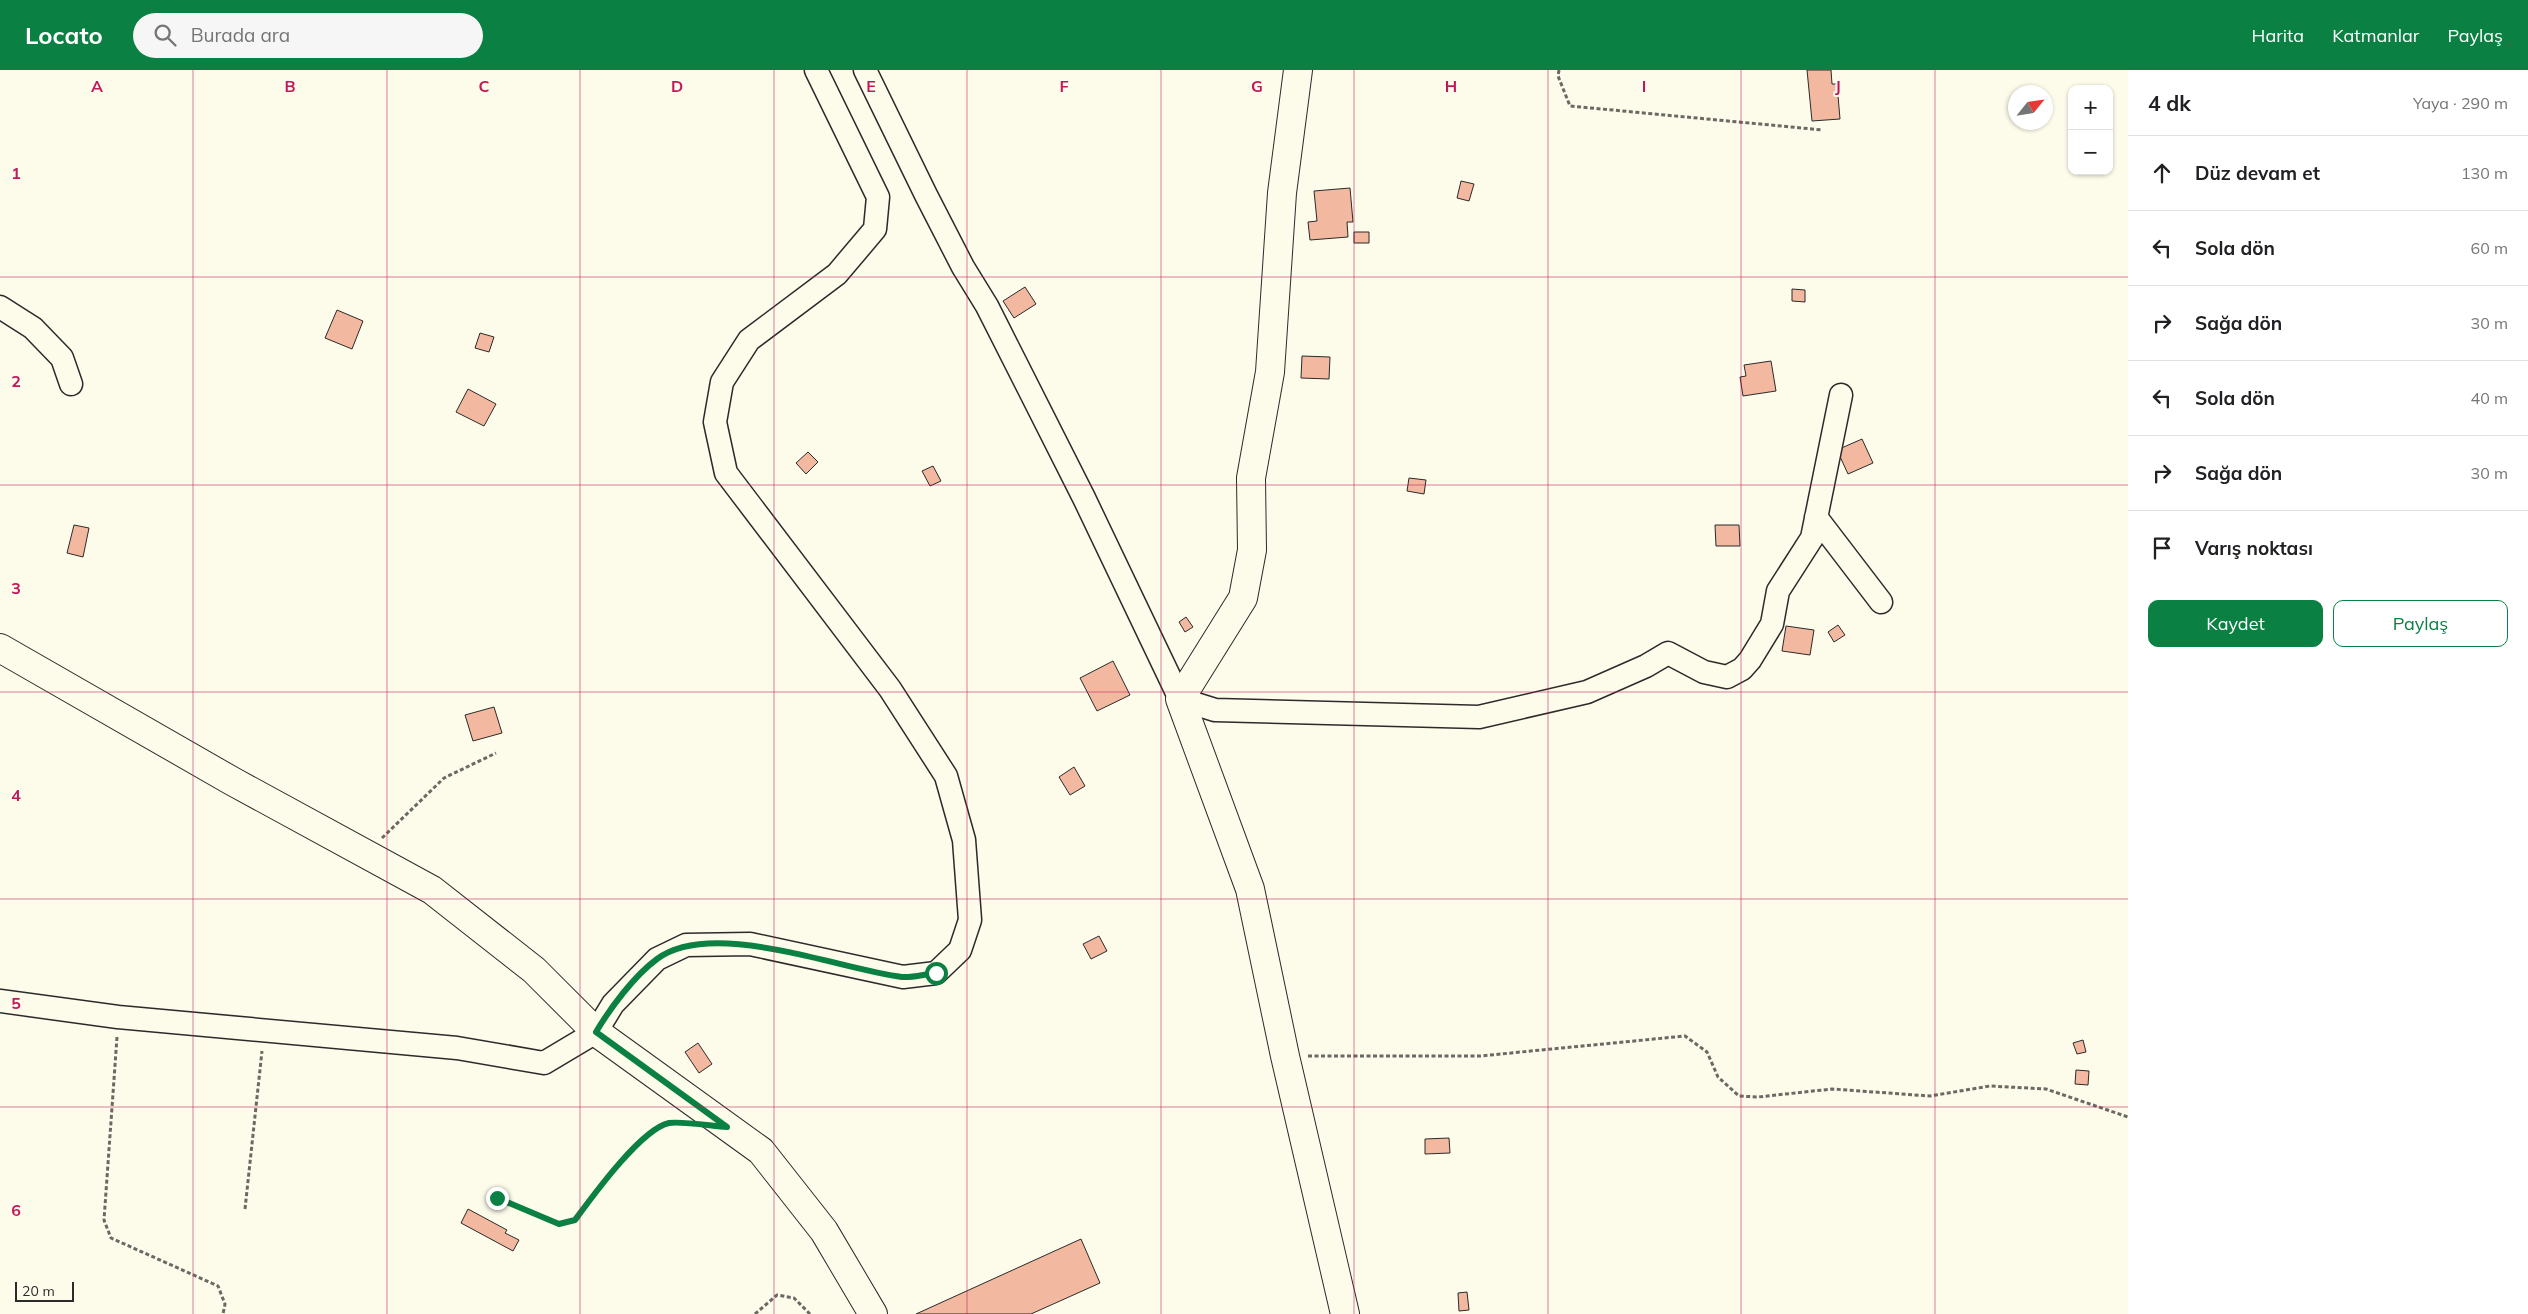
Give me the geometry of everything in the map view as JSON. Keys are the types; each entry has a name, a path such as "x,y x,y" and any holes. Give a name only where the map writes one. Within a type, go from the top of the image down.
{"main road":[{"path":"1298,70 1282,193 1270,372 1251,478 1252,550 1243,598 1180,699 1250,890 1285,1056 1345,1314"},
{"path":"0,648 232,781 432,890 534,970 596,1032 761,1151 824,1231 873,1314"}],"street":[{"path":"0,1001 118,1017 457,1048 544,1063 596,1032 613,1004 657,959 686,945 750,944 903,977 936,973 960,950 970,920 964,840 946,776 885,681 726,473 715,422 722,382 749,340 837,274 875,229 878,197 816,70"},
{"path":"865,70 926,195 963,267 987,306 1079,489 1180,699 1215,710 1480,717 1587,692 1646,666 1668,653 1704,672 1727,677 1742,670 1772,624 1778,590 1812,538 1841,395"},
{"path":"0,307 33,328 62,358 71,384"},
{"path":"1816,517 1881,602"}],"path":[{"path":"1558,70 1558,76 1570,106 1823,130"},
{"path":"366,854 444,778 496,753"},
{"path":"118,1017 104,1220 111,1238 218,1286 225,1304 223,1314"},
{"path":"245,1209 264,1030"},
{"path":"1285,1056 1480,1056 1685,1036 1707,1052 1718,1077 1739,1096 1758,1097 1832,1089 1930,1096 1999,1086 2046,1089 2128,1117"},
{"path":"497,1198 559,1224 575,1220 608,1175 653,1130 669,1123 688,1124"},
{"path":"755,1314 777,1295 794,1298 810,1314"}],"building":[{"path":"1807,70 1831,70 1832,84 1837,84 1840,119 1812,121"},
{"path":"1461,181 1474,184 1469,201 1457,198"},
{"path":"1350,188 1353,222 1347,222 1348,237 1310,240 1308,222 1317,221 1314,191"},
{"path":"1354,232 1369,232 1369,243 1354,243"},
{"path":"1025,287 1036,304 1014,318 1003,301"},
{"path":"1792,289 1805,290 1805,302 1792,301"},
{"path":"337,310 363,321 352,349 325,338"},
{"path":"480,333 494,337 489,352 475,348"},
{"path":"1302,356 1330,357 1329,379 1301,378"},
{"path":"1771,361 1776,391 1743,396 1740,377 1746,376 1744,365"},
{"path":"468,389 496,404 484,426 456,412"},
{"path":"1862,439 1873,463 1848,474 1837,450"},
{"path":"808,452 818,462 806,474 796,463"},
{"path":"933,466 941,481 930,486 922,471"},
{"path":"1409,478 1426,480 1424,494 1407,491"},
{"path":"74,525 89,528 83,557 67,553"},
{"path":"1715,525 1739,525 1740,546 1716,546"},
{"path":"1186,617 1193,627 1185,632 1179,622"},
{"path":"1838,625 1845,635 1834,642 1828,632"},
{"path":"1786,626 1814,630 1810,655 1782,651"},
{"path":"1113,661 1130,695 1097,711 1080,678"},
{"path":"494,707 502,733 473,741 465,715"},
{"path":"1074,767 1085,786 1070,795 1059,777"},
{"path":"1099,936 1107,951 1091,959 1083,944"},
{"path":"2083,1040 2086,1052 2077,1054 2073,1043"},
{"path":"698,1043 712,1064 699,1073 685,1052"},
{"path":"2076,1070 2089,1071 2088,1085 2075,1084"},
{"path":"1449,1138 1450,1153 1425,1154 1425,1139"},
{"path":"468,1209 507,1230 505,1233 519,1240 513,1251 461,1223"},
{"path":"1081,1239 1100,1283 1031,1314 916,1314"},
{"path":"1467,1292 1469,1310 1459,1311 1458,1293"}],"route":[{"path":"497,1198 559,1224 575,1220 608,1175 653,1130 669,1123 727,1127 596,1032 613,1004 657,959 686,945 750,944 903,977 936,973"}]}
